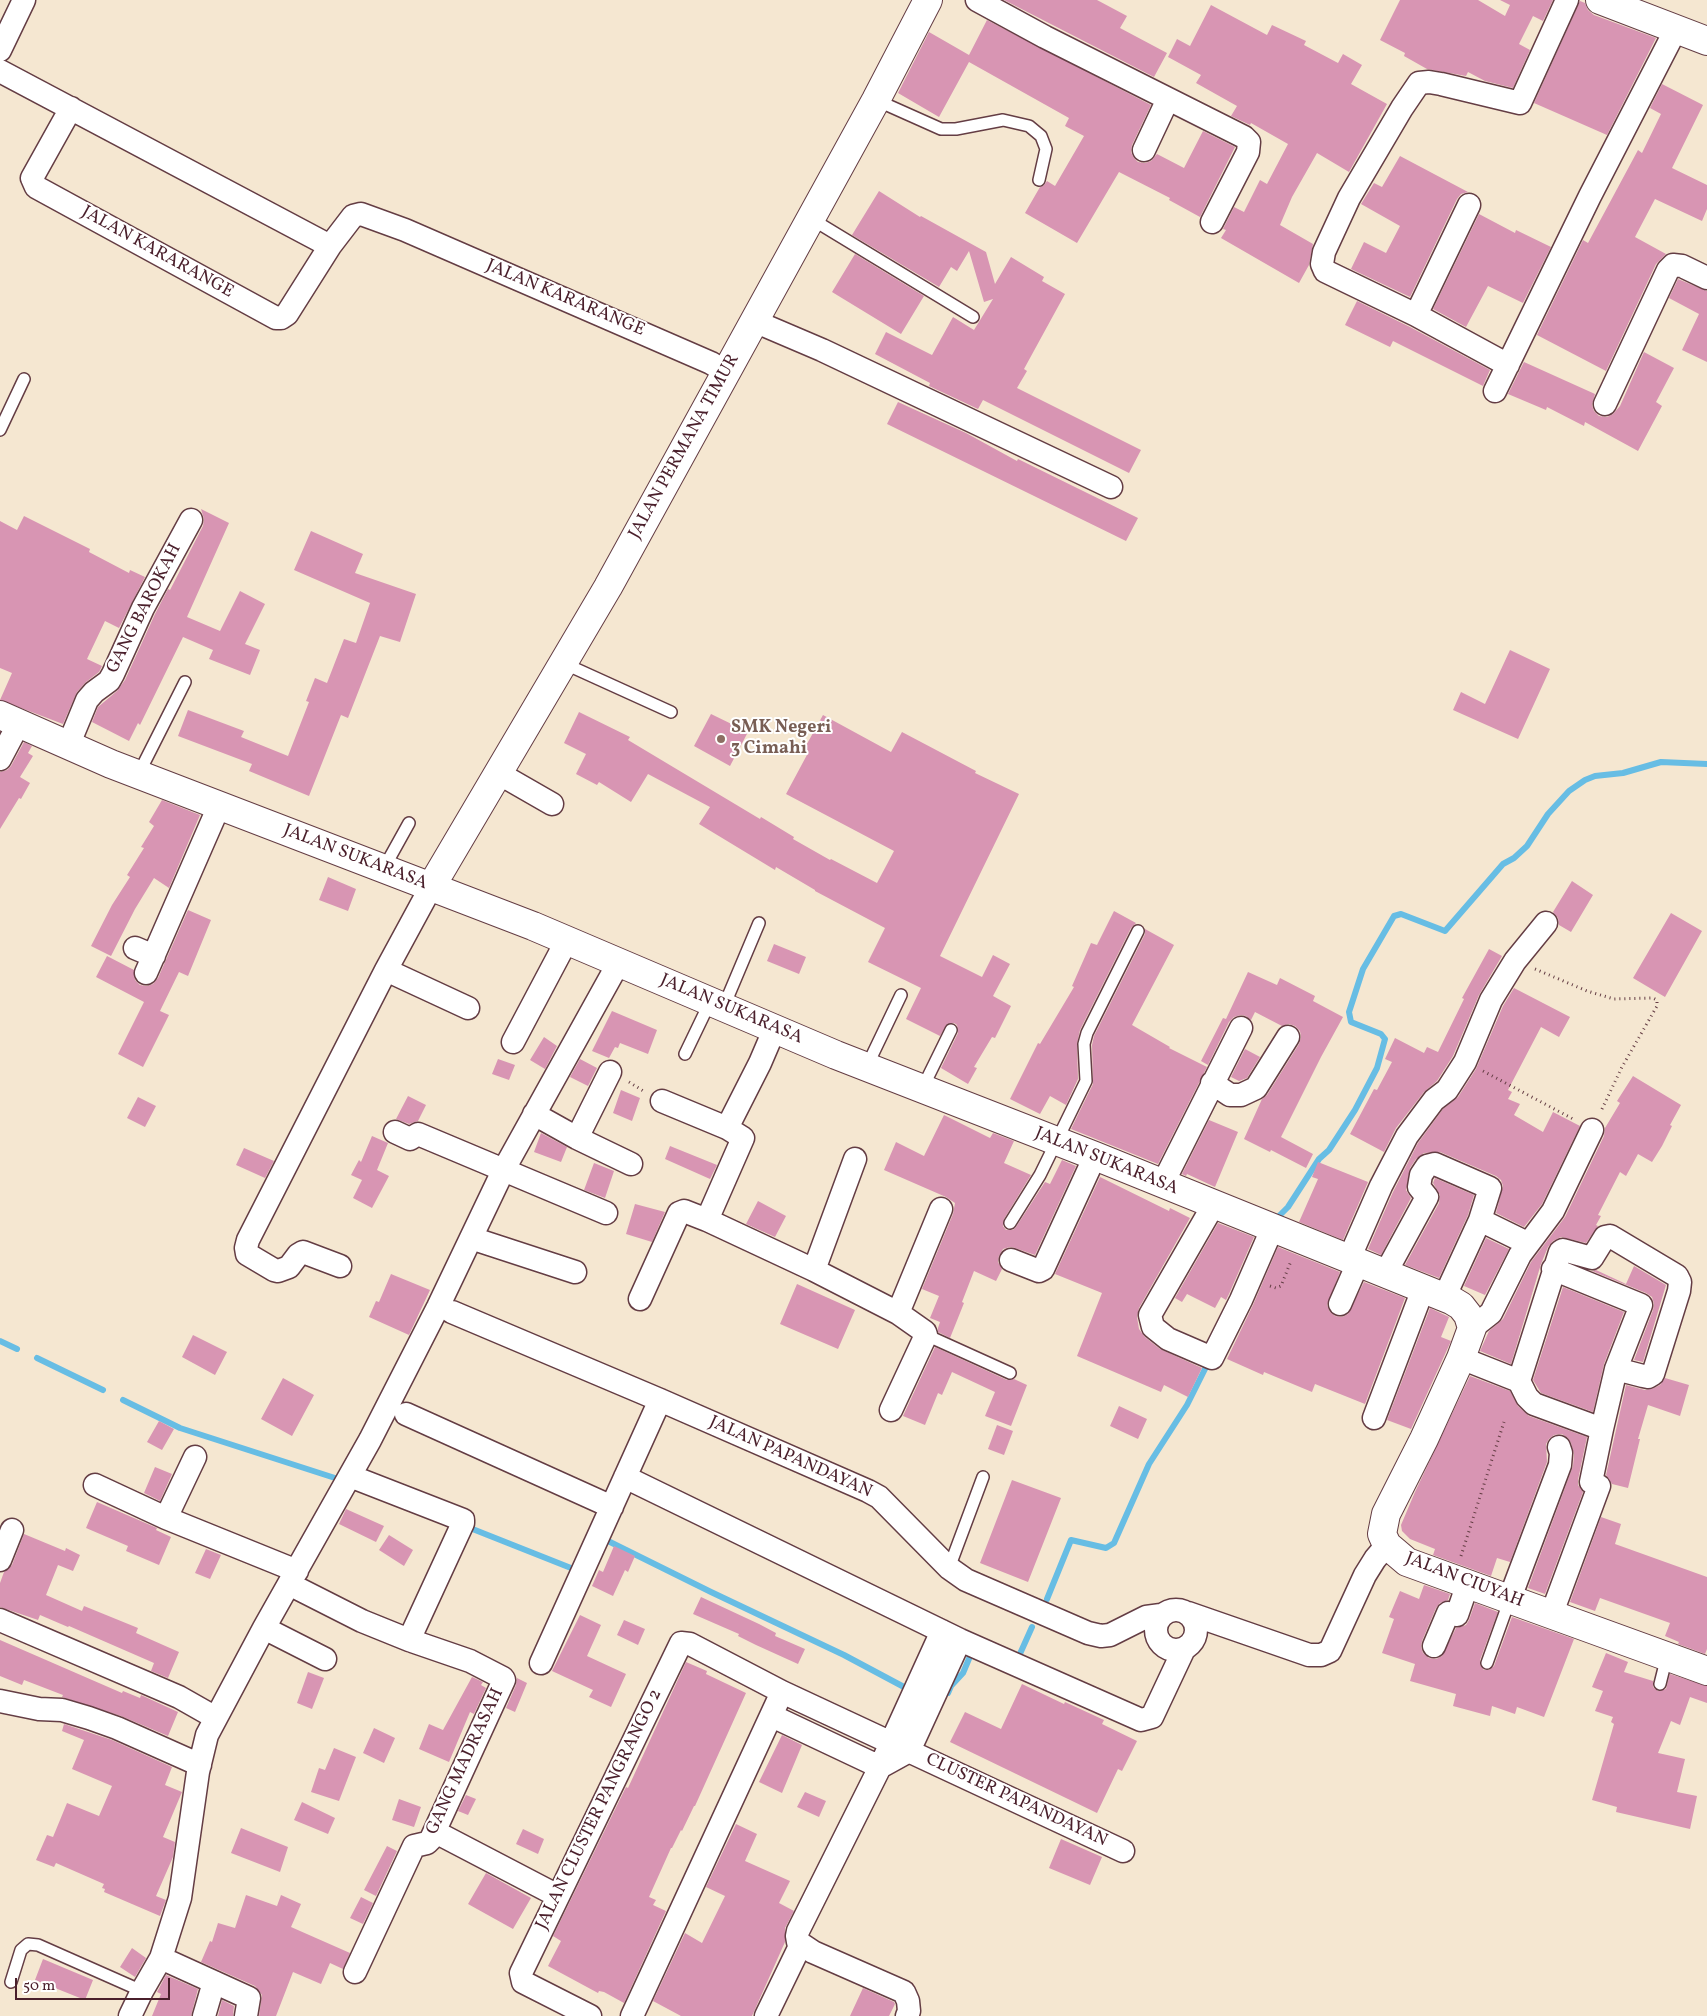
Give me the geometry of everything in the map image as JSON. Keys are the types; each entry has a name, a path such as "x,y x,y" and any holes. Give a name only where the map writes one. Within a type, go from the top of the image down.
{"street":[{"path":"0,50 24,0"},
{"name":"JALAN PERMANA TIMUR","path":"431,887 608,587 876,100 928,0"},
{"path":"977,0 1045,37 1244,137 1249,142 1248,152 1212,222"},
{"path":"1508,365 1416,316 1325,271 1322,264 1324,252 1349,198 1402,108 1419,83 1441,84 1520,103 1566,0"},
{"path":"1601,0 1707,41"},
{"path":"1495,391 1676,29"},
{"path":"0,71 330,246"},
{"path":"1144,150 1168,99"},
{"name":"JALAN KARARANGE","path":"71,108 32,178 36,187 276,318 281,318 287,314 330,246 354,216 361,214 414,234 711,363 726,372"},
{"path":"1416,316 1469,205"},
{"path":"1605,404 1668,270 1673,265 1682,266 1707,278"},
{"path":"754,321 822,350 1111,487"},
{"name":"GANG BAROKAH","path":"68,746 87,700 109,681 143,608 191,520"},
{"path":"0,759 9,720"},
{"name":"JALAN SUKARASA","path":"9,720 138,775 384,868 567,940 922,1089 1095,1156 1162,1185 1214,1204 1385,1274 1450,1305"},
{"path":"498,774 552,804"},
{"path":"145,959 219,806"},
{"path":"340,1266 303,1252 283,1271 274,1270 247,1254 246,1248 248,1240 386,970 431,887"},
{"path":"1340,1304 1353,1261 1381,1186 1407,1136 1434,1100 1447,1090 1465,1062 1492,1000 1515,961 1546,923"},
{"path":"514,1042 567,940"},
{"path":"130,2016 161,1958 180,1898 200,1765 207,1735 264,1628 350,1476 438,1307 503,1171 619,962"},
{"path":"386,970 468,1008"},
{"path":"727,1128 760,1063 775,1028"},
{"path":"1162,1185 1241,1028"},
{"path":"1212,1083 1230,1095 1241,1095 1256,1088 1288,1037"},
{"path":"577,1138 610,1072"},
{"path":"662,1101 742,1136 743,1140 707,1220"},
{"path":"534,1114 577,1138 631,1164"},
{"path":"1450,1305 1491,1312 1527,1243 1553,1211 1592,1130"},
{"path":"395,1132 410,1139 418,1134 451,1146 503,1171 606,1213"},
{"path":"1010,1260 1038,1271 1043,1269 1095,1156"},
{"path":"814,1270 855,1159"},
{"path":"1374,1418 1450,1305 1490,1188 1435,1164 1426,1166 1418,1183 1427,1196 1385,1274"},
{"path":"1214,1204 1150,1315 1152,1327 1168,1339 1212,1358 1241,1300 1272,1229"},
{"path":"898,1313 941,1210"},
{"path":"640,1299 679,1213 684,1211 707,1220 814,1270 898,1313 925,1332 926,1335 890,1410"},
{"path":"1480,1220 1527,1243"},
{"path":"1602,1429 1534,1404 1527,1398 1519,1380 1560,1252 1563,1250 1592,1258 1605,1237 1610,1236 1677,1276 1680,1282 1679,1291 1653,1374 1643,1376 1616,1368"},
{"path":"471,1238 575,1272"},
{"path":"1552,1613 1599,1486 1591,1482 1616,1368 1641,1306 1553,1269"},
{"name":"JALAN CIUYAH","path":"1450,1305 1461,1358 1424,1439 1386,1514 1382,1534 1387,1546 1407,1562 1552,1613 1707,1671"},
{"name":"JALAN PAPANDAYAN","path":"452,1312 868,1491 879,1498 950,1568 966,1580 1088,1633 1101,1636 1110,1634 1146,1618 1161,1616"},
{"path":"1461,1358 1519,1380"},
{"path":"541,1663 660,1400"},
{"path":"406,1414 612,1507"},
{"path":"1510,1598 1560,1465 1561,1453 1558,1447"},
{"path":"166,1518 195,1457"},
{"path":"95,1486 293,1578 362,1621 409,1640 463,1520 350,1476"},
{"path":"625,1477 951,1635 1141,1720 1152,1717 1184,1649 1194,1641 1196,1622 1188,1613"},
{"path":"0,1560 12,1530"},
{"path":"1184,1649 1170,1650 1159,1642 1156,1628 1161,1616 1166,1612 1177,1609 1309,1655 1321,1655 1330,1651 1365,1575 1375,1559 1387,1546"},
{"path":"1434,1646 1448,1613 1457,1615 1461,1581"},
{"path":"0,1620 178,1697 216,1718"},
{"path":"264,1628 325,1659"},
{"path":"907,2016 909,2011 908,2001 904,1992 807,1948 798,1942 798,1931 880,1767 900,1747 951,1635"},
{"name":"GANG MADRASAH","path":"355,1972 414,1846 431,1840 504,1680 470,1661 409,1640"},
{"name":"JALAN CLUSTER PANGRANGO 2","path":"590,2016 523,1982 521,1974 681,1643 686,1643"},
{"name":"CLUSTER PAPANDAYAN","path":"686,1643 782,1692 1123,1851"},
{"path":"632,2016 782,1692"},
{"path":"0,1700 39,1709 62,1710 89,1718 117,1728 200,1765"},
{"path":"772,1716 880,1767"},
{"path":"445,1837 558,1896"},
{"path":"766,2016 807,1948"},
{"path":"782,2016 807,1948"},
{"path":"161,1958 248,1998 246,2016"},
{"path":"204,2016 214,1982"}],"lane":[{"path":"876,100 941,129 956,129 1003,120 1029,126 1041,136 1046,149 1039,180"},
{"path":"810,218 973,317"},
{"path":"0,430 24,379"},
{"path":"563,664 671,712"},
{"path":"138,775 185,682"},
{"path":"384,868 409,823"},
{"path":"685,1054 718,1003 759,923"},
{"path":"1010,1223 1040,1175 1086,1081 1084,1044 1087,1033 1138,931"},
{"path":"867,1066 901,995"},
{"path":"922,1089 951,1030"},
{"path":"926,1335 1010,1373"},
{"path":"950,1568 983,1477"},
{"path":"1487,1663 1510,1598"},
{"path":"1660,1684 1667,1656"},
{"path":"11,1982 21,1950 28,1944 38,1945 142,1991"}],"path":[{"path":"1465,1062 1592,1130 1622,1067 1657,1006 1657,1000 1653,998 1614,999 1587,991 1558,977 1515,961"},
{"path":"1251,1276 1273,1288 1281,1286 1299,1240"},
{"path":"1461,1581 1504,1422"}],"building":[{"path":"1004,0 1097,0 1127,16 1120,28 1167,53 1154,77"},
{"path":"1400,0 1478,0 1505,16 1510,5 1500,0 1553,0 1543,21 1533,16 1519,44 1530,50 1513,88 1485,81 1468,72 1466,76 1427,69 1404,56 1405,53 1380,40"},
{"path":"1580,1 1585,3 1588,10 1594,15 1656,38 1607,135 1534,103"},
{"path":"1211,5 1267,35 1272,25 1306,41 1304,45 1338,63 1343,54 1362,65 1351,84 1387,104 1349,172 1317,153 1292,197 1280,225 1313,244 1309,265 1299,283 1221,238 1226,230 1223,229 1234,207 1244,212 1260,180 1267,184 1288,144 1251,123 1250,125 1231,116 1237,106 1196,83 1201,75 1168,57 1177,39 1190,46"},
{"path":"987,20 1151,105 1132,145 1131,152 1138,162 1145,163 1151,161 1157,154 1184,168 1203,131 1235,147 1200,217 1169,200 1170,198 1119,172 1077,243 1025,213 1040,187 1047,181 1055,186 1084,136 1065,126 1069,118 969,62 939,117 898,93 929,32 969,55"},
{"path":"1662,84 1703,105 1672,168 1707,185 1707,209 1702,221 1655,199 1635,237 1666,254 1656,264 1606,371 1537,335 1583,240 1588,243 1638,150 1642,153 1661,114 1650,108"},
{"path":"1400,156 1468,192 1461,194 1457,199 1410,297 1351,269 1364,242 1386,253 1400,226 1361,204 1374,183 1382,187"},
{"path":"879,191 920,217 986,252 995,284 1011,257 1044,277 1042,281 1065,294 1024,369 1027,371 1017,388 1141,450 1129,473 983,400 978,409 929,386 930,383 875,354 886,332 932,355 953,317 974,330 993,299 984,302 969,251 957,271 951,267 939,287 852,235"},
{"path":"1479,214 1515,233 1516,230 1551,247 1523,303 1488,286 1466,327 1433,309"},
{"path":"855,254 924,296 901,334 832,292"},
{"path":"1678,279 1707,291 1707,362 1682,350 1699,314 1669,298"},
{"path":"1357,301 1490,370 1483,386 1393,341 1390,347 1345,325"},
{"path":"1644,352 1674,368 1656,402 1662,406 1638,451 1585,422 1584,426 1547,407 1546,410 1508,394 1524,362 1595,394 1592,405 1594,411 1599,416 1607,417 1613,414 1620,406"},
{"path":"898,402 966,433 1017,461 1018,459 1138,518 1126,541 887,424"},
{"path":"201,509 229,523 187,617 220,631 240,591 265,604 245,644 260,650 250,675 209,659 213,650 183,637 140,725 138,723 129,741 92,722 98,707 117,691 125,680 155,614 168,589 170,590 203,526 204,519"},
{"path":"24,516 90,549 89,552 129,573 130,570 145,577 119,628 105,621 87,659 102,666 99,672 77,692 63,724 0,700 12,673 0,668 0,521 17,530"},
{"path":"311,531 363,554 355,573 416,594 400,642 380,636 348,718 341,715 309,796 249,771 252,764 178,736 188,710 244,731 241,737 288,756 309,702 306,701 315,678 327,683 344,639 356,643 370,603 294,570"},
{"path":"1510,650 1550,669 1518,739 1453,710 1461,692 1485,704"},
{"path":"579,712 630,737 628,740 760,819 761,817 794,837 793,839 877,883 894,851 786,794 808,753 803,751 823,715 891,752 902,732 976,771 975,773 1019,794 940,956 982,977 993,955 1010,964 993,996 1011,1006 995,1038 992,1037 974,1067 977,1068 968,1084 941,1068 958,1033 957,1025 954,1023 947,1024 940,1036 906,1019 921,988 868,962 885,928 815,891 776,867 775,870 699,824 710,807 648,774 631,802 599,782 597,785 576,774 586,754 564,743"},
{"name":"SMK Negeri 3 Cimahi","path":"711,714 748,732 730,766 694,746"},
{"path":"24,742 32,746 28,753 33,756 20,777 30,783 0,829 0,772 7,770 11,766"},
{"path":"162,800 200,815 169,888 154,878 135,909 111,956 91,946 112,905 130,877 127,875 144,848 141,847 154,826 149,822"},
{"path":"328,877 356,889 348,911 319,900"},
{"path":"1572,881 1593,895 1571,932 1559,925 1558,918 1553,912"},
{"path":"188,910 211,920 188,976 179,972 160,1011 169,1015 143,1067 118,1054 144,1002 96,977 107,956 134,970 135,980 140,985 147,986 153,984 158,978"},
{"path":"1114,911 1136,923 1131,928 1080,1030 1077,1044 1078,1079 1066,1105 1050,1096 1040,1114 1010,1099 1038,1043 1040,1044 1074,987 1072,986 1091,943 1097,945"},
{"path":"1671,913 1702,931 1665,997 1633,978"},
{"path":"1145,929 1174,945 1132,1025 1169,1048 1207,1067 1158,1164 1071,1129 1093,1084 1092,1045 1094,1036 1145,934"},
{"path":"774,944 806,957 799,974 767,961"},
{"path":"1489,949 1502,956 1479,995 1453,1056 1437,1081 1424,1092 1396,1128 1384,1152 1350,1134 1374,1089 1377,1090 1392,1062 1385,1059 1395,1038 1424,1053 1427,1047 1438,1052 1464,999 1462,998"},
{"path":"1248,972 1277,985 1280,978 1315,996 1313,1001 1343,1017 1281,1137 1313,1154 1306,1168 1244,1139 1262,1099 1267,1095 1299,1044 1300,1031 1295,1026 1289,1024 1282,1026 1255,1012 1251,1020 1241,1015 1234,1017 1229,1022 1208,1065 1201,1061 1223,1018 1226,1019"},
{"path":"1514,988 1570,1017 1559,1037 1541,1027 1508,1090 1512,1092 1508,1099 1520,1104 1514,1115 1543,1132 1553,1112 1580,1126 1542,1204 1524,1227 1496,1213 1503,1186 1501,1180 1496,1176 1440,1152 1424,1153 1416,1159 1410,1168 1406,1190 1411,1198 1381,1255 1368,1249 1393,1192 1418,1143 1443,1109 1458,1097 1476,1069 1503,1006"},
{"path":"612,1011 657,1030 648,1054 620,1043 618,1048 615,1047 609,1058 592,1051"},
{"path":"544,1037 557,1046 545,1069 530,1060"},
{"path":"1245,1049 1260,1057 1247,1078 1239,1081 1231,1077"},
{"path":"498,1059 515,1065 509,1080 492,1074"},
{"path":"580,1059 597,1068 588,1086 570,1077"},
{"path":"1633,1076 1681,1105 1670,1125 1672,1126 1662,1146 1652,1162 1638,1154 1626,1176 1620,1172 1598,1215 1601,1216 1596,1225 1598,1226 1586,1243 1561,1237 1553,1241 1548,1247 1541,1264 1511,1364 1480,1351 1489,1331 1503,1319 1531,1262 1565,1217 1604,1136 1605,1128 1620,1103 1617,1101"},
{"path":"621,1090 640,1098 632,1121 613,1113"},
{"path":"408,1096 426,1105 418,1121 409,1124 396,1119"},
{"path":"138,1097 156,1106 145,1127 127,1118"},
{"path":"944,1115 990,1138 993,1133 1014,1141 1004,1163 1031,1175 1004,1219 1003,1226 1006,1230 1013,1230 1016,1227 1045,1182 1050,1184 1062,1160 1076,1166 1035,1255 1010,1247 1003,1249 998,1262 1002,1269 996,1281 974,1271 950,1338 938,1332 940,1322 930,1318 939,1296 922,1289 953,1214 955,1203 946,1197 884,1170 896,1142 924,1156"},
{"path":"1209,1120 1238,1132 1215,1187 1187,1174 1186,1176 1182,1174"},
{"path":"541,1133 567,1147 561,1162 534,1152"},
{"path":"372,1136 388,1143 377,1170 389,1176 372,1208 353,1198 362,1180 351,1175 359,1160 361,1162"},
{"path":"670,1146 717,1165 710,1179 665,1159"},
{"path":"244,1148 274,1161 265,1178 236,1165"},
{"path":"1318,1162 1368,1182 1343,1240 1299,1222 1318,1179 1312,1177"},
{"path":"594,1163 614,1171 605,1198 584,1190"},
{"path":"1100,1177 1169,1211 1170,1208 1190,1218 1139,1308 1137,1317 1139,1329 1145,1337 1160,1349 1202,1368 1188,1397 1164,1385 1161,1392 1077,1356 1102,1293 1055,1274"},
{"path":"1435,1178 1474,1195 1468,1215 1439,1278 1405,1265 1439,1203 1440,1195 1433,1183"},
{"path":"758,1201 786,1216 775,1237 746,1224"},
{"path":"635,1204 665,1212 652,1242 626,1234"},
{"path":"1218,1223 1254,1237 1229,1294 1226,1300 1221,1297 1215,1308 1187,1294 1182,1302 1175,1298"},
{"path":"1486,1238 1509,1249 1485,1295 1464,1286"},
{"path":"1278,1247 1340,1272 1327,1305 1330,1312 1335,1316 1342,1317 1348,1314 1364,1282 1405,1298 1365,1404 1315,1384 1312,1392 1264,1372 1263,1375 1227,1359"},
{"path":"1634,1266 1666,1285 1643,1362 1634,1360 1653,1310 1652,1297 1592,1271 1596,1270 1626,1284"},
{"path":"391,1274 430,1290 409,1335 369,1317 376,1301 379,1302"},
{"path":"797,1284 855,1310 838,1349 780,1324"},
{"path":"1563,1287 1624,1312 1604,1364 1593,1412 1541,1393 1533,1380"},
{"path":"1430,1308 1449,1317 1441,1337 1451,1341 1411,1429 1387,1420"},
{"path":"193,1335 227,1352 215,1375 182,1357"},
{"path":"935,1347 1007,1380 1014,1379 1027,1385 1011,1426 985,1416 995,1392 952,1372 942,1395 938,1393 925,1425 903,1416"},
{"path":"1470,1376 1510,1391 1518,1406 1529,1416 1587,1437 1578,1480 1578,1485 1583,1492 1545,1594 1528,1588 1573,1466 1574,1454 1571,1443 1562,1434 1554,1435 1546,1444 1547,1462 1510,1562 1497,1558 1491,1576 1433,1555 1435,1549 1410,1539 1402,1531 1401,1525 1415,1492"},
{"path":"283,1378 314,1395 292,1436 261,1419"},
{"path":"1665,1378 1689,1385 1680,1416 1648,1405 1638,1439 1640,1439 1628,1488 1612,1484 1606,1475 1626,1385 1645,1390 1660,1385"},
{"path":"1119,1406 1147,1419 1138,1439 1110,1426"},
{"path":"159,1421 174,1429 162,1450 147,1442"},
{"path":"997,1425 1013,1431 1004,1455 988,1449"},
{"path":"155,1467 172,1474 160,1501 144,1493"},
{"path":"1012,1480 1061,1498 1028,1582 980,1563"},
{"path":"97,1502 157,1528 156,1530 171,1537 159,1565 126,1551 128,1546 86,1528"},
{"path":"346,1509 384,1526 376,1542 339,1524"},
{"path":"1601,1517 1621,1524 1615,1544 1707,1577 1707,1649 1705,1654 1678,1644 1679,1642 1665,1636 1670,1623 1600,1598 1595,1611 1570,1602"},
{"path":"24,1534 65,1551 66,1548 80,1555 73,1571 58,1565 46,1595 82,1611 84,1606 138,1628 136,1633 179,1652 168,1678 151,1671 154,1663 69,1626 40,1615 38,1620 0,1607 0,1583 4,1572 12,1565"},
{"path":"389,1535 413,1550 404,1566 379,1550"},
{"path":"614,1546 635,1556 628,1572 625,1570 613,1596 592,1586 599,1570 603,1572"},
{"path":"206,1549 221,1555 210,1579 195,1573"},
{"path":"1424,1585 1450,1594 1448,1600 1440,1603 1436,1608 1422,1641 1423,1653 1429,1658 1436,1659 1442,1656 1456,1628 1466,1625 1475,1603 1498,1612 1480,1660 1480,1665 1484,1670 1489,1670 1494,1666 1512,1617 1574,1639 1544,1717 1517,1707 1515,1714 1492,1706 1490,1716 1453,1706 1456,1694 1410,1681 1415,1664 1382,1653 1394,1619 1389,1617 1400,1591 1419,1599"},
{"path":"701,1597 759,1624 776,1633 775,1636 805,1649 798,1664 738,1636 739,1634 693,1614"},
{"path":"580,1615 601,1625 587,1656 626,1674 611,1707 589,1697 593,1690 552,1671"},
{"path":"624,1620 645,1629 638,1645 617,1635"},
{"path":"0,1640 122,1693 123,1691 140,1698 141,1695 178,1712 168,1736 121,1716 62,1697 63,1695 24,1680 22,1685 0,1676"},
{"path":"1606,1653 1628,1662 1624,1672 1653,1681 1653,1687 1658,1691 1666,1689 1670,1674 1707,1686 1707,1703 1690,1697 1680,1725 1671,1721 1658,1753 1685,1759 1677,1792 1697,1796 1690,1829 1616,1812 1617,1807 1592,1800 1614,1724 1611,1722 1613,1717 1595,1711 1603,1691 1592,1687"},
{"path":"686,1662 707,1671 706,1674 746,1693 695,1806 671,1848 649,1897 656,1900 653,1905 666,1911 624,2003 604,1992 599,1991 598,1993 548,1966 561,1941 553,1936 626,1787 628,1788"},
{"path":"308,1672 324,1678 312,1709 297,1703"},
{"path":"472,1677 483,1682 481,1685 486,1688 474,1714 470,1712 449,1762 419,1749 429,1724 443,1730"},
{"path":"517,1678 527,1683 515,1712 506,1708"},
{"path":"1022,1684 1104,1720 1102,1724 1137,1741 1122,1771 1118,1769 1097,1813 950,1742 965,1712 1001,1729"},
{"path":"64,1724 112,1740 172,1767 165,1785 182,1792 163,1837 175,1842 173,1857 156,1896 166,1900 160,1916 104,1892 105,1889 102,1888 104,1884 56,1863 54,1867 36,1860 47,1835 53,1837 67,1803 99,1816 112,1786 72,1769 84,1740 62,1731"},
{"path":"374,1728 395,1738 384,1763 363,1753"},
{"path":"782,1735 802,1745 782,1793 759,1782"},
{"path":"334,1748 356,1757 339,1801 311,1792 319,1768 325,1770"},
{"path":"805,1792 826,1801 819,1817 797,1807"},
{"path":"466,1795 476,1799 468,1815 458,1811"},
{"path":"399,1799 421,1807 414,1827 392,1820"},
{"path":"302,1802 335,1818 328,1834 294,1820"},
{"path":"736,1824 757,1834 745,1861 790,1881 779,1903 794,1911 785,1928 785,1942 752,2016 681,2016 653,2001 685,1933 702,1943 725,1896 706,1887"},
{"path":"241,1828 288,1847 280,1872 231,1853"},
{"path":"523,1829 544,1839 538,1854 516,1844"},
{"path":"1061,1839 1102,1857 1090,1885 1049,1868"},
{"path":"387,1846 397,1851 376,1896 364,1890"},
{"path":"486,1873 531,1898 513,1929 468,1904"},
{"path":"246,1895 277,1906 281,1895 301,1904 291,1927 350,1953 343,1969 330,1963 321,1984 293,1972 276,2016 259,2016 262,1995 255,1986 201,1962 210,1941 212,1942 218,1923 235,1928"},
{"path":"361,1897 373,1903 363,1924 350,1918"},
{"path":"132,1948 146,1958 135,1977 120,1967"},
{"path":"43,1959 93,1980 85,2000 35,1980"},
{"path":"166,1975 198,1989 191,2016 152,2016 161,1994 157,1992"},
{"path":"863,1988 894,2002 895,2004 889,2016 850,2016"},
{"path":"222,2000 234,2006 233,2016 218,2016"}],"waterway":[{"path":"1274,1221 1288,1207 1319,1159 1329,1150 1355,1110 1377,1068 1385,1039 1381,1034 1351,1022 1349,1012 1363,969 1394,916 1401,914 1445,931 1503,864 1514,858 1527,846 1548,814 1569,791 1585,780 1595,776 1623,773 1661,762 1707,764"},
{"path":"0,1341 17,1349"},
{"path":"37,1358 103,1390"},
{"path":"1047,1599 1071,1540 1106,1548 1114,1543 1149,1464 1187,1405 1209,1361"},
{"path":"123,1400 180,1428 335,1478"},
{"path":"470,1528 576,1570"},
{"path":"608,1541 844,1655 904,1687"},
{"path":"1019,1656 1032,1627"},
{"path":"948,1693 951,1686 963,1673 971,1654 975,1656"}],"place":[{"name":"SMK Negeri 3 Cimahi","path":"721,739"}]}
